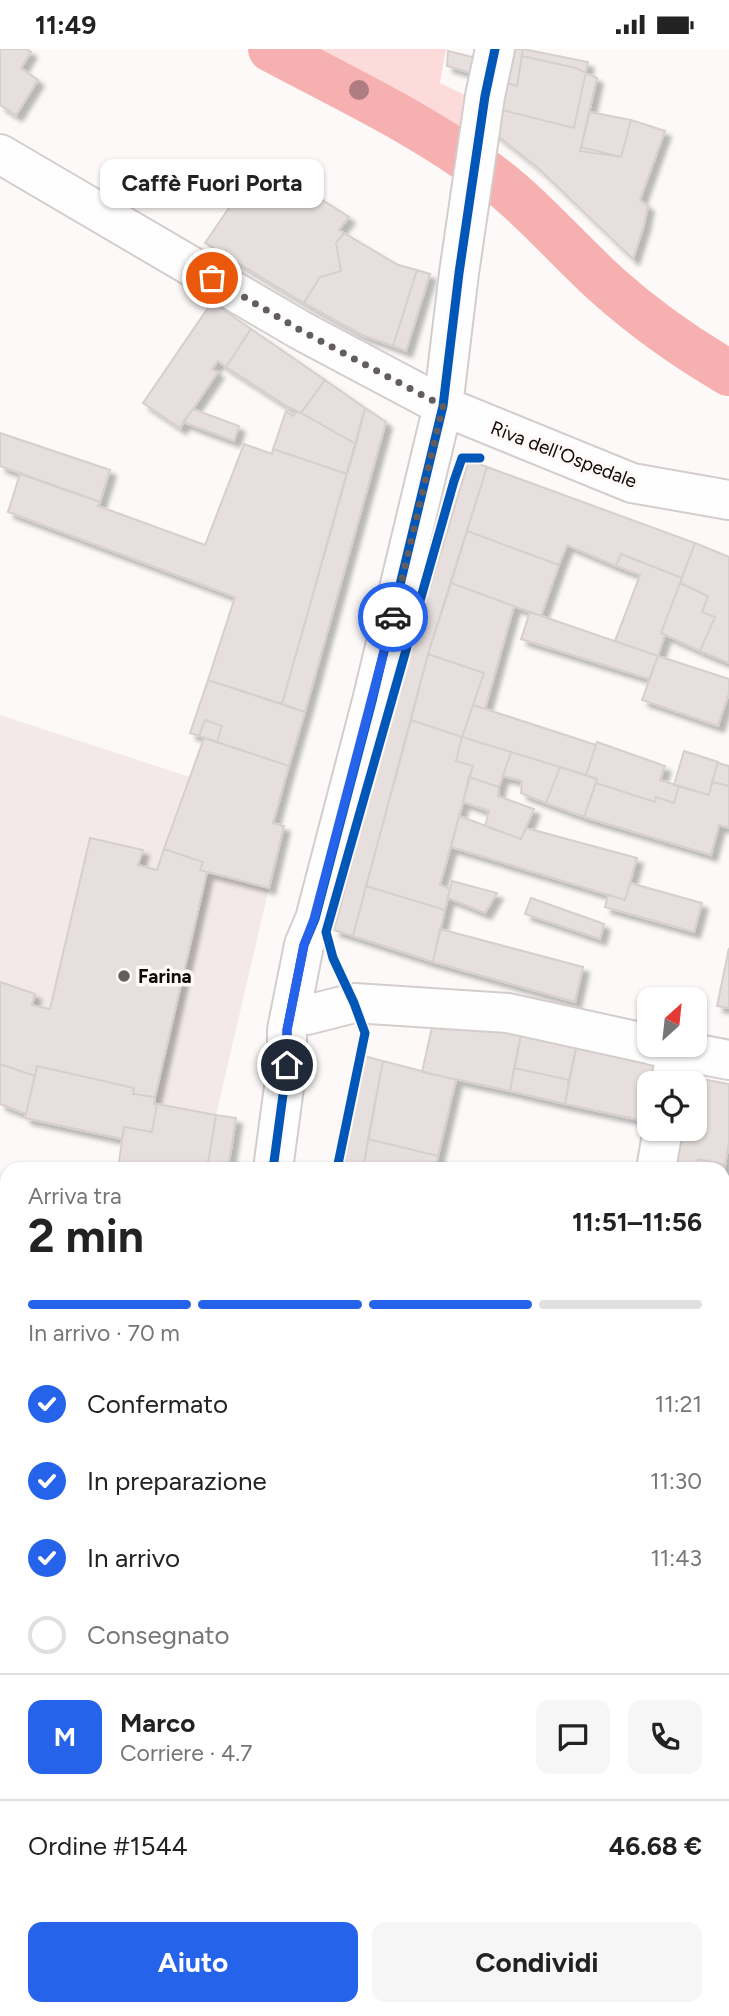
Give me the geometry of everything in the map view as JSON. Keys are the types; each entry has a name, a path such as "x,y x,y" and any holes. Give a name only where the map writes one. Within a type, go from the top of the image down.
{"street":[{"path":"274,1162 287,1065 287,1030 304,945 314,919 372,701 443,406 459,273 485,96 495,49"},
{"name":"Riva dell'Ospedale","path":"0,154 300,330 443,406 632,483 729,500"},
{"path":"287,1065 307,1015 317,948 314,919"},
{"path":"307,1015 355,1003 508,1013 637,1049"},
{"path":"679,1057 729,1060"},
{"path":"657,1162 661,1141"}],"shaded area":[{"path":"305,49 446,49 440,83 467,96 465,132"},
{"name":"Farina","path":"0,715 190,777 164,849 269,888 216,1115 154,1104 155,1097 0,1064"}],"building":[{"path":"0,49 27,49 31,52 21,68 38,80 16,115 0,105"},
{"path":"512,49 523,49 517,86 447,66 448,51 509,66"},
{"path":"523,49 588,62 574,128 502,110 506,83 517,86"},
{"path":"522,56 576,68 597,78 581,147 621,157 631,120 665,131 640,200 648,206 633,259 538,168 484,125 506,83 517,86"},
{"path":"590,112 631,120 621,157 580,151"},
{"path":"261,161 349,217 339,230 344,233 336,243 341,271 320,277 304,303 205,243"},
{"path":"344,233 398,265 417,270 393,346 362,335 304,303 320,277 341,271 336,243"},
{"path":"417,270 430,274 406,351 393,346"},
{"path":"212,302 251,329 226,367 218,361 212,369 218,372 180,428 143,403"},
{"path":"251,329 325,380 301,413 226,367"},
{"path":"325,380 365,408 356,444 301,413"},
{"path":"365,408 386,422 305,712 282,704"},
{"path":"193,409 239,426 234,441 183,422"},
{"path":"286,411 293,416 296,412 301,413 356,444 347,474 273,449"},
{"path":"0,433 110,470 100,502 0,466"},
{"path":"244,444 272,454 273,449 347,474 282,704 208,680 235,597 8,512 20,474 100,502 98,506 205,545"},
{"path":"469,460 487,467 428,654 353,936 334,930 391,714"},
{"path":"487,467 695,543 682,578 621,554 616,566 567,545 559,565 467,531"},
{"path":"467,531 559,565 541,616 451,583"},
{"path":"695,543 729,557 729,663 700,651 715,617 702,612 708,596 680,583"},
{"path":"621,554 682,578 661,633 665,635 658,656 615,641 640,575 616,566"},
{"path":"451,583 514,606 485,709 473,705 484,673 428,654"},
{"path":"680,583 708,596 702,612 715,617 700,651 661,633"},
{"path":"530,612 658,656 649,679 521,639"},
{"path":"428,654 484,673 462,737 411,720"},
{"path":"658,656 729,679 729,693 718,726 642,700"},
{"path":"208,680 305,712 289,766 217,742 222,726 205,720 199,736 190,733"},
{"path":"473,705 596,745 586,775 462,737"},
{"path":"205,720 222,726 217,742 199,736"},
{"path":"411,720 462,737 456,761 473,766 440,885 450,889 445,910 366,886"},
{"path":"462,737 511,752 499,787 469,777 473,766 456,761"},
{"path":"204,738 289,766 273,823 284,826 269,888 200,870 203,862 164,849"},
{"path":"597,742 665,766 660,780 679,786 674,803 656,797 655,802 596,783 597,779 586,775"},
{"path":"684,751 718,762 709,795 674,785"},
{"path":"511,752 560,767 546,803 521,793 522,781 503,776"},
{"path":"718,763 729,766 729,786 712,782"},
{"path":"560,767 597,779 584,817 546,803"},
{"path":"469,777 499,787 498,796 534,809 521,839 485,826 489,811 463,802"},
{"path":"712,782 729,786 729,828 719,825 711,855 584,817 596,783 655,802 656,797 674,803 679,786 709,795"},
{"path":"459,816 521,839 526,828 637,858 625,900 451,847"},
{"path":"90,838 143,850 138,865 157,870 164,849 203,862 200,870 207,872 155,1097 133,1094 134,1088 37,1066 35,1076 0,1064 0,982 35,994 32,1005 50,1009"},
{"path":"452,881 497,893 485,913 448,898"},
{"path":"630,883 702,903 694,932 605,907 608,895 625,900"},
{"path":"366,886 445,910 433,962 353,936"},
{"path":"531,898 604,924 600,939 525,914"},
{"path":"440,929 583,967 575,1002 433,962"},
{"path":"729,948 729,1008 717,1006"},
{"path":"436,1009 522,1030 510,1091 422,1072"},
{"path":"522,1030 577,1043 569,1080 514,1068"},
{"path":"577,1043 663,1064 662,1071 637,1071 637,1119 565,1104"},
{"path":"364,1056 383,1061 364,1162 344,1162"},
{"path":"383,1061 456,1080 438,1156 368,1139"},
{"path":"0,1064 35,1076 26,1114 0,1104"},
{"path":"37,1066 134,1088 133,1094 155,1097 154,1104 157,1104 152,1132 124,1127 122,1139 25,1118"},
{"path":"514,1068 569,1080 565,1104 510,1091"},
{"path":"707,1080 729,1084 729,1143 726,1162 698,1159 697,1162 671,1162 675,1141 707,1141"},
{"path":"157,1104 216,1115 208,1162 119,1162 124,1127 152,1132"},
{"path":"216,1115 236,1118 229,1162 208,1162"},
{"path":"368,1139 438,1156 437,1162 364,1162"}],"waterway":[{"path":"271,49 384,109 466,158 522,203 636,310 729,373"}],"cycle path":[{"path":"274,1162 287,1065 287,1030 304,945 315,919 372,701 443,406 459,273 485,96 495,49"},
{"path":"338,1162 365,1033 333,958 326,932 454,481 462,458 480,458"}],"way so far":[{"path":"212,278 300,330 443,406 393,617"}],"place":[{"name":"Caffè Fuori Porta","path":"212,278"},
{"name":"Farina","path":"124,976"}],"route":[{"path":"287,1065 287,1030 304,945 314,919 393,617"}]}
